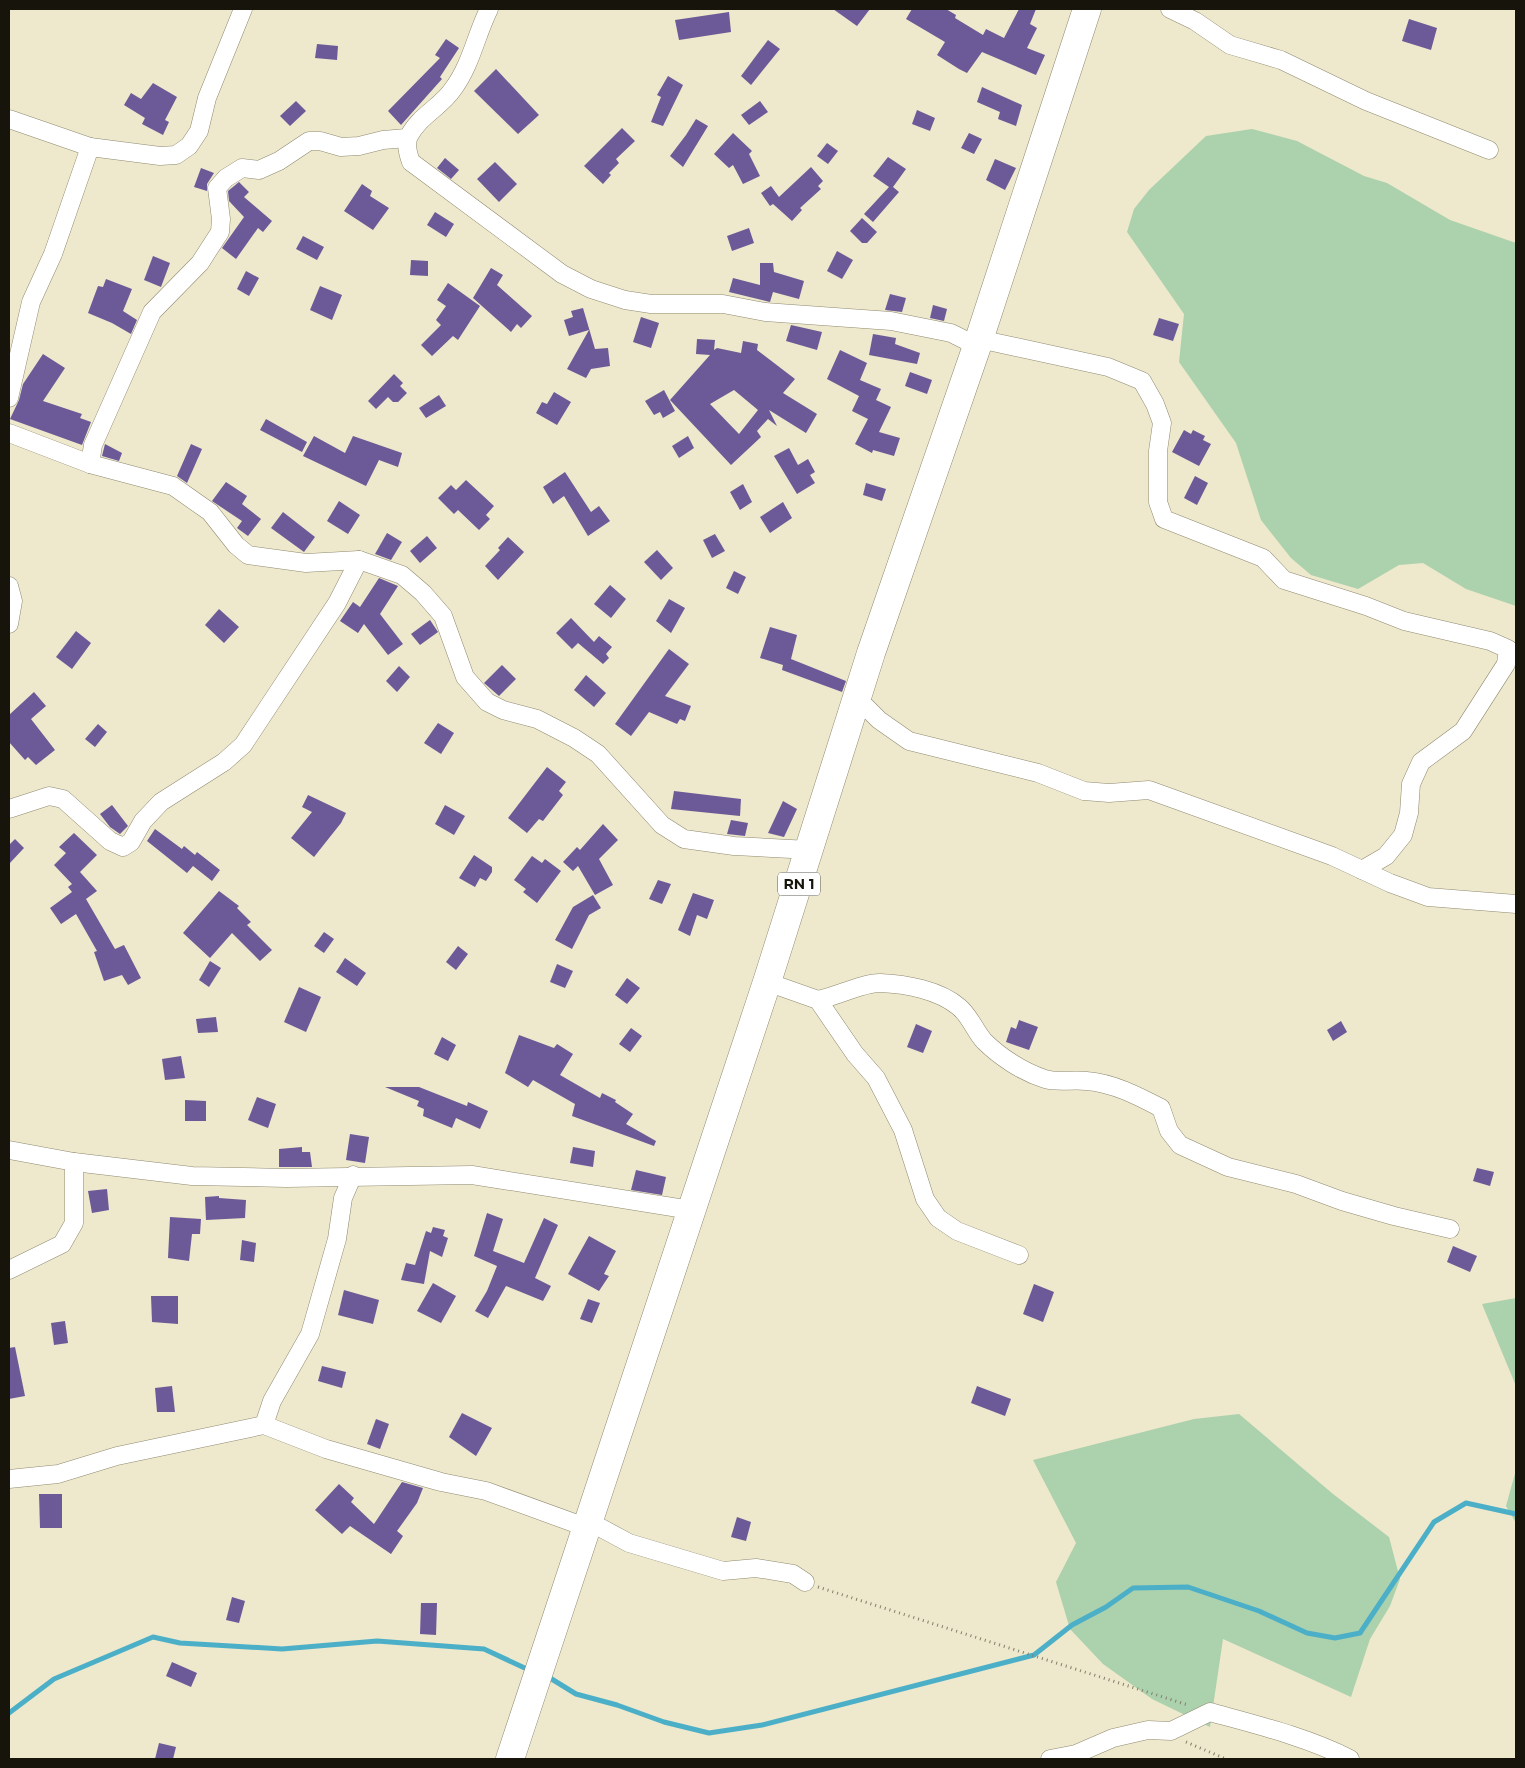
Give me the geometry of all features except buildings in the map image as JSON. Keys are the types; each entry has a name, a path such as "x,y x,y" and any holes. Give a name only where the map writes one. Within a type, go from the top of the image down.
{"main road":[{"name":"RN 1","path":"510,1759 589,1525 767,982 857,698 978,343 1087,9"}],"street":[{"path":"9,119 90,147 160,156 176,155 189,146 199,131 207,98 243,9"},
{"path":"489,9 480,27 468,62 453,90 419,121 408,138 408,154 412,162 562,274 591,289 625,300 650,304 723,304 765,312 822,314 891,321 951,333 978,343 1108,366 1142,381 1155,404 1162,423 1158,451 1158,502 1164,519 1263,558 1284,580 1366,606 1404,621 1490,641 1508,649 1506,664 1463,731 1422,762 1411,784 1409,813 1403,835 1386,856 1362,870"},
{"path":"1170,9 1195,21 1230,46 1281,60 1366,101 1489,150"},
{"path":"90,464 93,445 152,312 200,264 220,232 221,219 217,188 226,178 242,168 259,170 266,167 309,141 320,141 341,148 382,140 408,138"},
{"path":"9,398 31,302 53,254 90,147"},
{"path":"9,433 90,464 173,486 210,512 236,545 248,555 306,563 359,560 402,575 423,593 443,616 465,677 487,702 503,710 537,719 574,738 598,754 662,825 684,839 734,846 810,850"},
{"path":"9,809 48,796 63,799 110,841 123,847 131,842 143,821 161,802 224,762 244,745 337,602 359,560"},
{"path":"9,586 13,601 9,624"},
{"path":"857,698 879,720 909,741 1038,773 1084,791 1109,793 1149,790 1191,804 1428,897 1516,904"},
{"path":"767,982 818,1000 879,983 916,987 948,999 961,1008 984,1041 1016,1066 1046,1080 1088,1081 1130,1092 1161,1108 1169,1131 1180,1145 1228,1167 1296,1184 1342,1201 1394,1216 1450,1229"},
{"path":"818,1000 855,1054 876,1078 903,1130 925,1199 938,1218 957,1231 1019,1255"},
{"path":"9,1150 74,1162 192,1176 286,1178 353,1175 472,1174 691,1210"},
{"path":"9,1270 62,1244 74,1223 74,1162"},
{"path":"264,1425 272,1401 310,1334 337,1239 344,1198 353,1175"},
{"path":"9,1478 58,1474 117,1456 264,1425 326,1449 441,1482 486,1491 589,1525 629,1543 724,1571 756,1568 793,1574 805,1582"},
{"path":"1050,1759 1076,1754 1112,1738 1148,1730 1171,1731 1210,1712 1261,1726 1335,1751 1350,1759"}],"path":[{"path":"805,1582 833,1594 1042,1657 1210,1712"},
{"path":"1171,1731 1189,1745 1226,1759"}],"green space":[{"path":"1252,129 1297,141 1364,176 1387,183 1450,220 1516,243 1516,606 1466,589 1423,563 1399,565 1358,589 1311,575 1291,558 1261,520 1236,443 1179,362 1184,314 1127,232 1134,209 1149,190 1206,136"},
{"path":"1516,1298 1516,1386 1482,1304"},
{"path":"1239,1414 1333,1494 1389,1537 1400,1579 1390,1606 1370,1639 1351,1697 1223,1639 1210,1727 1152,1699 1103,1664 1070,1629 1056,1582 1076,1543 1033,1460 1194,1419"},
{"path":"1516,1470 1516,1523 1506,1506"}],"waterway":[{"path":"550,1678 576,1694 617,1705 664,1722 709,1733 762,1725 1034,1655 1072,1625 1106,1607 1133,1588 1188,1587 1259,1611 1307,1633 1335,1638 1360,1633 1434,1522 1466,1503 1516,1514"},
{"path":"9,1713 54,1679 153,1637 180,1643 282,1649 377,1641 484,1649 529,1670"}]}
